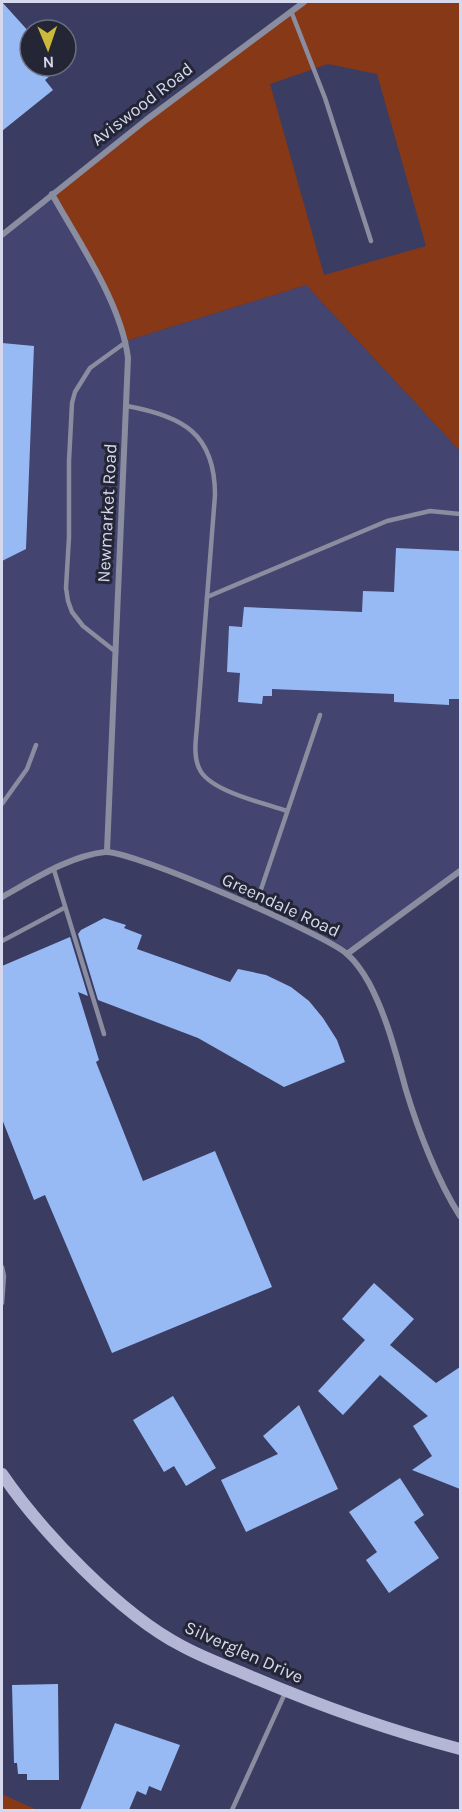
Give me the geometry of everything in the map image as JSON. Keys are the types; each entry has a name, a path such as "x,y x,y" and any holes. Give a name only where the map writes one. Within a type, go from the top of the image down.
{"street":[{"name":"Aviswood Road","path":"2,235 52,194 304,2"},
{"name":"Newmarket Road","path":"52,194 112,304 126,342 129,370 108,851"},
{"path":"2,897 81,858 108,851"},
{"name":"Greendale Road","path":"108,851 161,868 255,907 347,954 368,982 386,1021 411,1104 429,1151 460,1216"},
{"path":"347,954 460,871"},
{"name":"Silverglen Drive","path":"2,1473 84,1569 135,1614 181,1646 286,1691 377,1725 460,1749"}],"lane":[{"path":"291,11 325,98 371,241"},
{"path":"116,652 83,626 72,612 68,601 66,588 69,461 72,403 75,392 90,368 126,342"},
{"path":"127,406 161,412 185,424 195,434 212,465 215,495 195,752 199,768 211,784 287,811"},
{"path":"207,597 387,521 430,511 460,514"},
{"path":"255,907 320,715"},
{"path":"2,804 27,769 36,744"},
{"path":"54,870 104,1034"},
{"path":"2,941 64,908"},
{"path":"2,1267 4,1276 2,1303"},
{"path":"232,1810 286,1691"}],"shaded area":[{"path":"302,2 460,2 460,451 306,285 126,341 112,302 52,193","holes":["328,64 377,74 426,246 324,275 270,84"]},
{"path":"52,193 112,302 126,341 306,285 460,451 460,870 346,954 204,885 108,852 82,858 2,898 2,233"},
{"path":"2,1794 37,1810 2,1810"}],"building":[{"path":"2,2 18,20 18,78 47,78 45,80 53,90 2,131"},
{"path":"2,343 34,346 26,549 2,561"},
{"path":"396,548 460,551 460,699 449,699 449,705 394,702 394,694 272,689 272,696 263,696 262,704 238,702 240,673 227,672 229,626 242,627 244,607 362,612 363,591 394,592"},
{"path":"104,918 126,925 124,928 142,935 137,949 230,982 238,969 266,975 291,987 309,1001 323,1018 337,1040 345,1062 284,1087 198,1038 98,1000 78,934 81,930"},
{"path":"70,937 88,996 78,992 99,1060 96,1062 143,1181 215,1151 272,1287 112,1353 45,1195 34,1200 2,1119 2,966"},
{"path":"374,1283 414,1319 390,1345 436,1383 460,1367 460,1489 412,1470 432,1456 413,1426 428,1416 380,1375 343,1415 318,1391 365,1340 342,1319"},
{"path":"173,1396 216,1468 186,1486 174,1466 164,1472 133,1420"},
{"path":"299,1405 338,1489 246,1532 221,1480 278,1454 263,1436"},
{"path":"400,1478 424,1515 414,1522 439,1558 389,1593 366,1560 377,1552 349,1512"},
{"path":"58,1684 59,1780 27,1780 27,1774 18,1774 17,1763 14,1763 12,1685"},
{"path":"115,1723 180,1745 161,1791 149,1786 146,1795 137,1791 129,1810 80,1810"}]}
